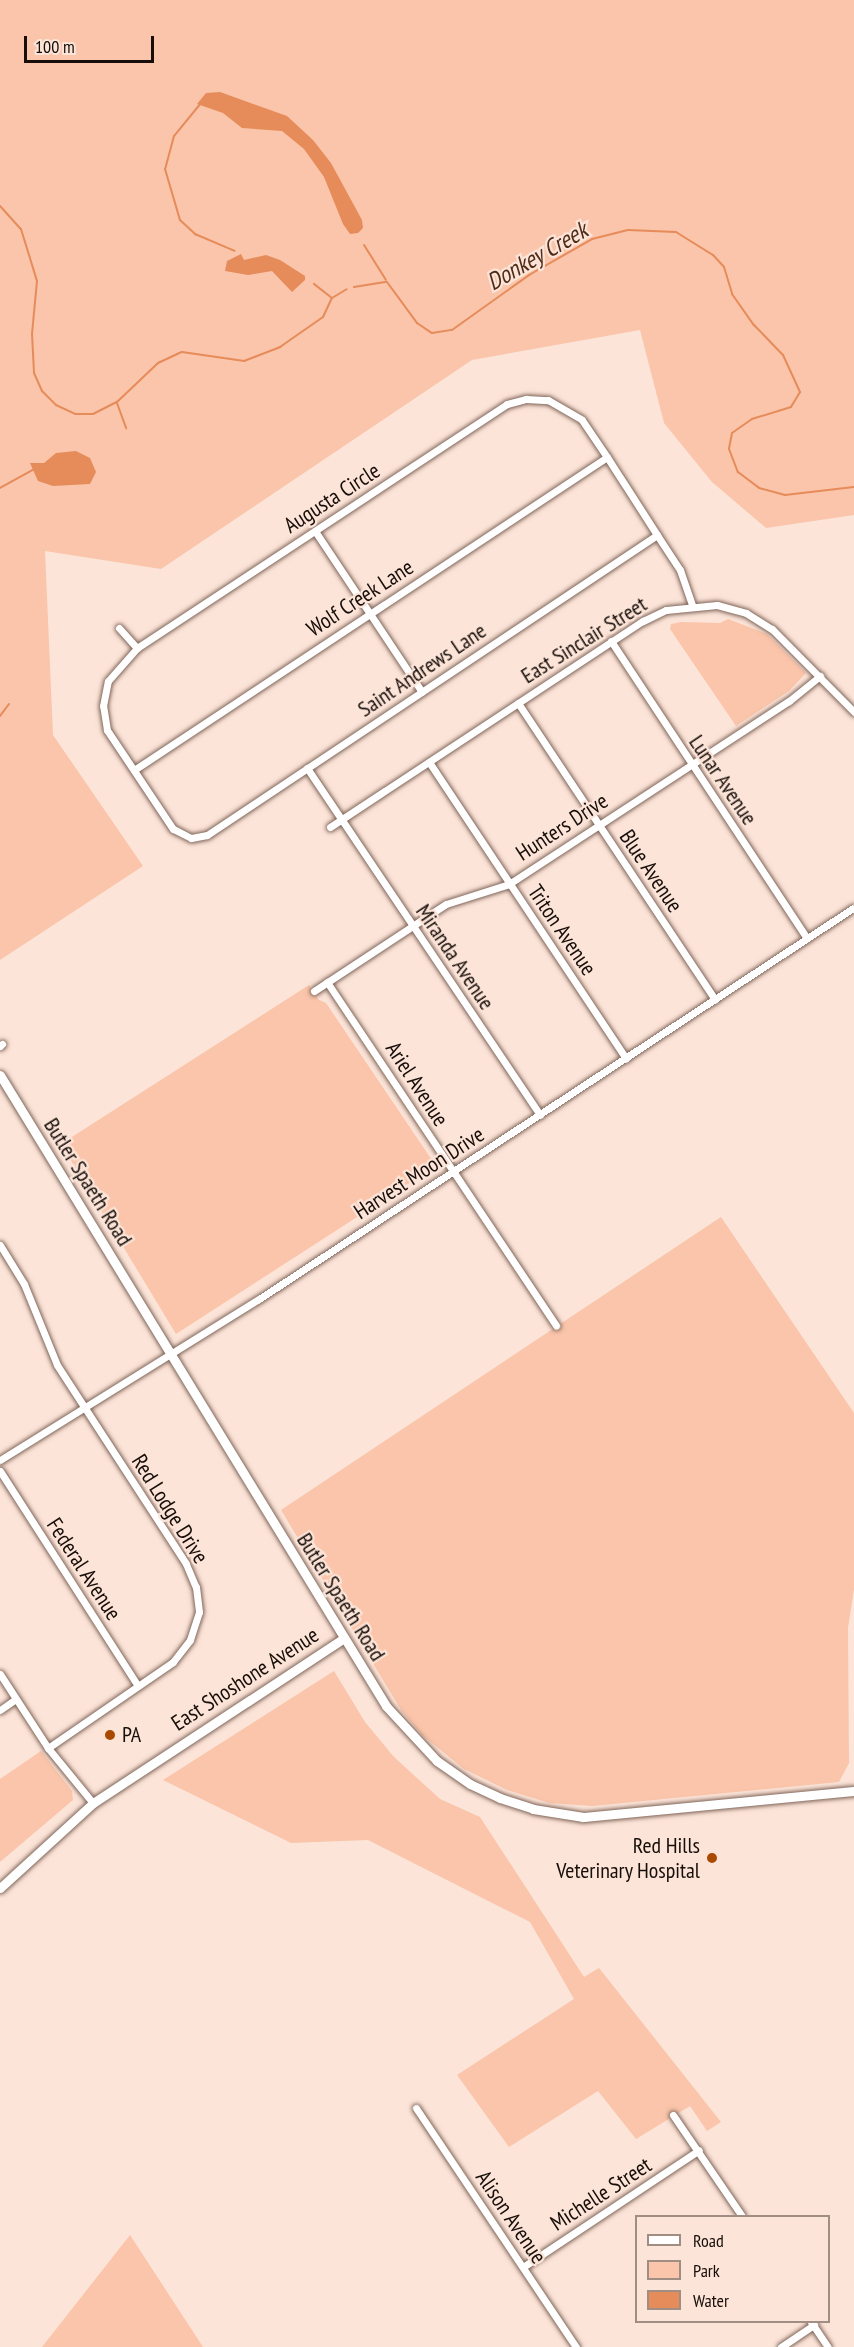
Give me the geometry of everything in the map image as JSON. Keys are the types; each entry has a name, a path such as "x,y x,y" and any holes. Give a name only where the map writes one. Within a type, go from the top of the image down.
{"main road":[{"name":"Butler Spaeth Road","path":"0,1075 386,1706 419,1746 470,1784 533,1809 610,1816 854,1791"},
{"name":"East Shoshone Avenue","path":"0,1888 93,1803 344,1638"}],"street":[{"name":"Augusta Circle","path":"207,835 191,838 173,828 107,730 102,706 108,681 137,648 507,404 526,399 548,400 566,407 582,420 680,570 692,605"},
{"name":"Wolf Creek Lane","path":"134,770 607,457"},
{"path":"315,531 422,692"},
{"name":"Saint Andrews Lane","path":"207,835 657,535"},
{"name":"East Sinclair Street","path":"330,827 643,621 692,605 717,604 746,613 772,629 854,712"},
{"path":"118,628 137,648"},
{"name":"Lunar Avenue","path":"611,641 807,938"},
{"name":"Hunters Drive","path":"314,990 446,904 509,884 789,701 820,676"},
{"name":"Blue Avenue","path":"518,702 715,999"},
{"name":"Triton Avenue","path":"429,762 626,1058"},
{"name":"Miranda Avenue","path":"307,768 540,1115"},
{"name":"Harvest Moon Drive","path":"0,1460 453,1172 853,908"},
{"name":"Ariel Avenue","path":"327,982 556,1326"},
{"name":"Red Lodge Drive","path":"0,1245 3,1256 24,1284 57,1365 186,1564 196,1587 199,1612 190,1640 173,1662 48,1748"},
{"name":"Federal Avenue","path":"0,1471 138,1686"},
{"path":"0,1674 48,1748 93,1803"},
{"path":"0,1710 16,1699"},
{"name":"Alison Avenue","path":"416,2108 576,2347"},
{"path":"673,2115 699,2150 741,2215"},
{"name":"Michelle Street","path":"523,2267 699,2150"},
{"path":"781,2347 812,2324 828,2347"}],"green space":[{"path":"0,0 854,0 854,515 766,528 712,482 664,423 640,330 472,360 161,569 45,551 53,735 143,866 0,960"},
{"path":"728,619 767,634 806,673 789,691 736,726 670,629 671,624 681,622 720,623"},
{"path":"309,985 319,1000 326,1003 436,1166 176,1334 61,1144"},
{"path":"721,1217 854,1413 854,1589 848,1628 849,1763 839,1782 592,1806 549,1803 507,1790 464,1769 422,1735 401,1710 281,1510"},
{"path":"334,1671 365,1722 394,1757 440,1799 480,1817 584,1977 599,1968 721,2122 707,2131 690,2106 636,2139 598,2091 509,2147 457,2075 574,1999 530,1922 368,1840 291,1843 163,1780"},
{"path":"41,1751 72,1791 73,1800 0,1862 0,1779"},
{"path":"130,2235 203,2347 42,2347"}],"water":[{"path":"220,92 287,116 313,140 331,163 362,220 363,228 358,233 350,234 343,224 324,177 304,149 282,131 242,128 223,113 197,104 206,93"},
{"path":"241,254 244,260 266,255 280,260 305,276 305,280 292,292 272,271 248,275 225,271 227,261"},
{"path":"76,451 90,458 96,472 90,484 53,486 38,481 30,463 44,463 56,453"}],"waterway":[{"name":"Donkey Creek","path":"201,103 174,136 165,169 180,220 195,234 235,251"},
{"name":"Donkey Creek","path":"0,206 21,229 37,281 32,334 34,373 42,391 56,405 75,414 93,414 117,402 158,363 182,352 244,361 280,347 323,317 332,298 314,284"},
{"name":"Donkey Creek","path":"354,287 387,282 417,323 432,333 452,330 529,275 592,239 628,230 676,232 713,255 724,267 732,294 754,325 783,355 800,392 791,407 752,419 732,433 729,449 738,472 759,488 785,495 854,487"},
{"name":"Donkey Creek","path":"364,245 386,280"},
{"name":"Donkey Creek","path":"332,298 347,289"},
{"path":"117,403 126,428"},
{"path":"0,488 33,470"},
{"path":"0,716 9,704"}],"place":[{"name":"PA","path":"110,1735"},
{"name":"Red Hills Veterinary Hospital","path":"712,1858"}]}
